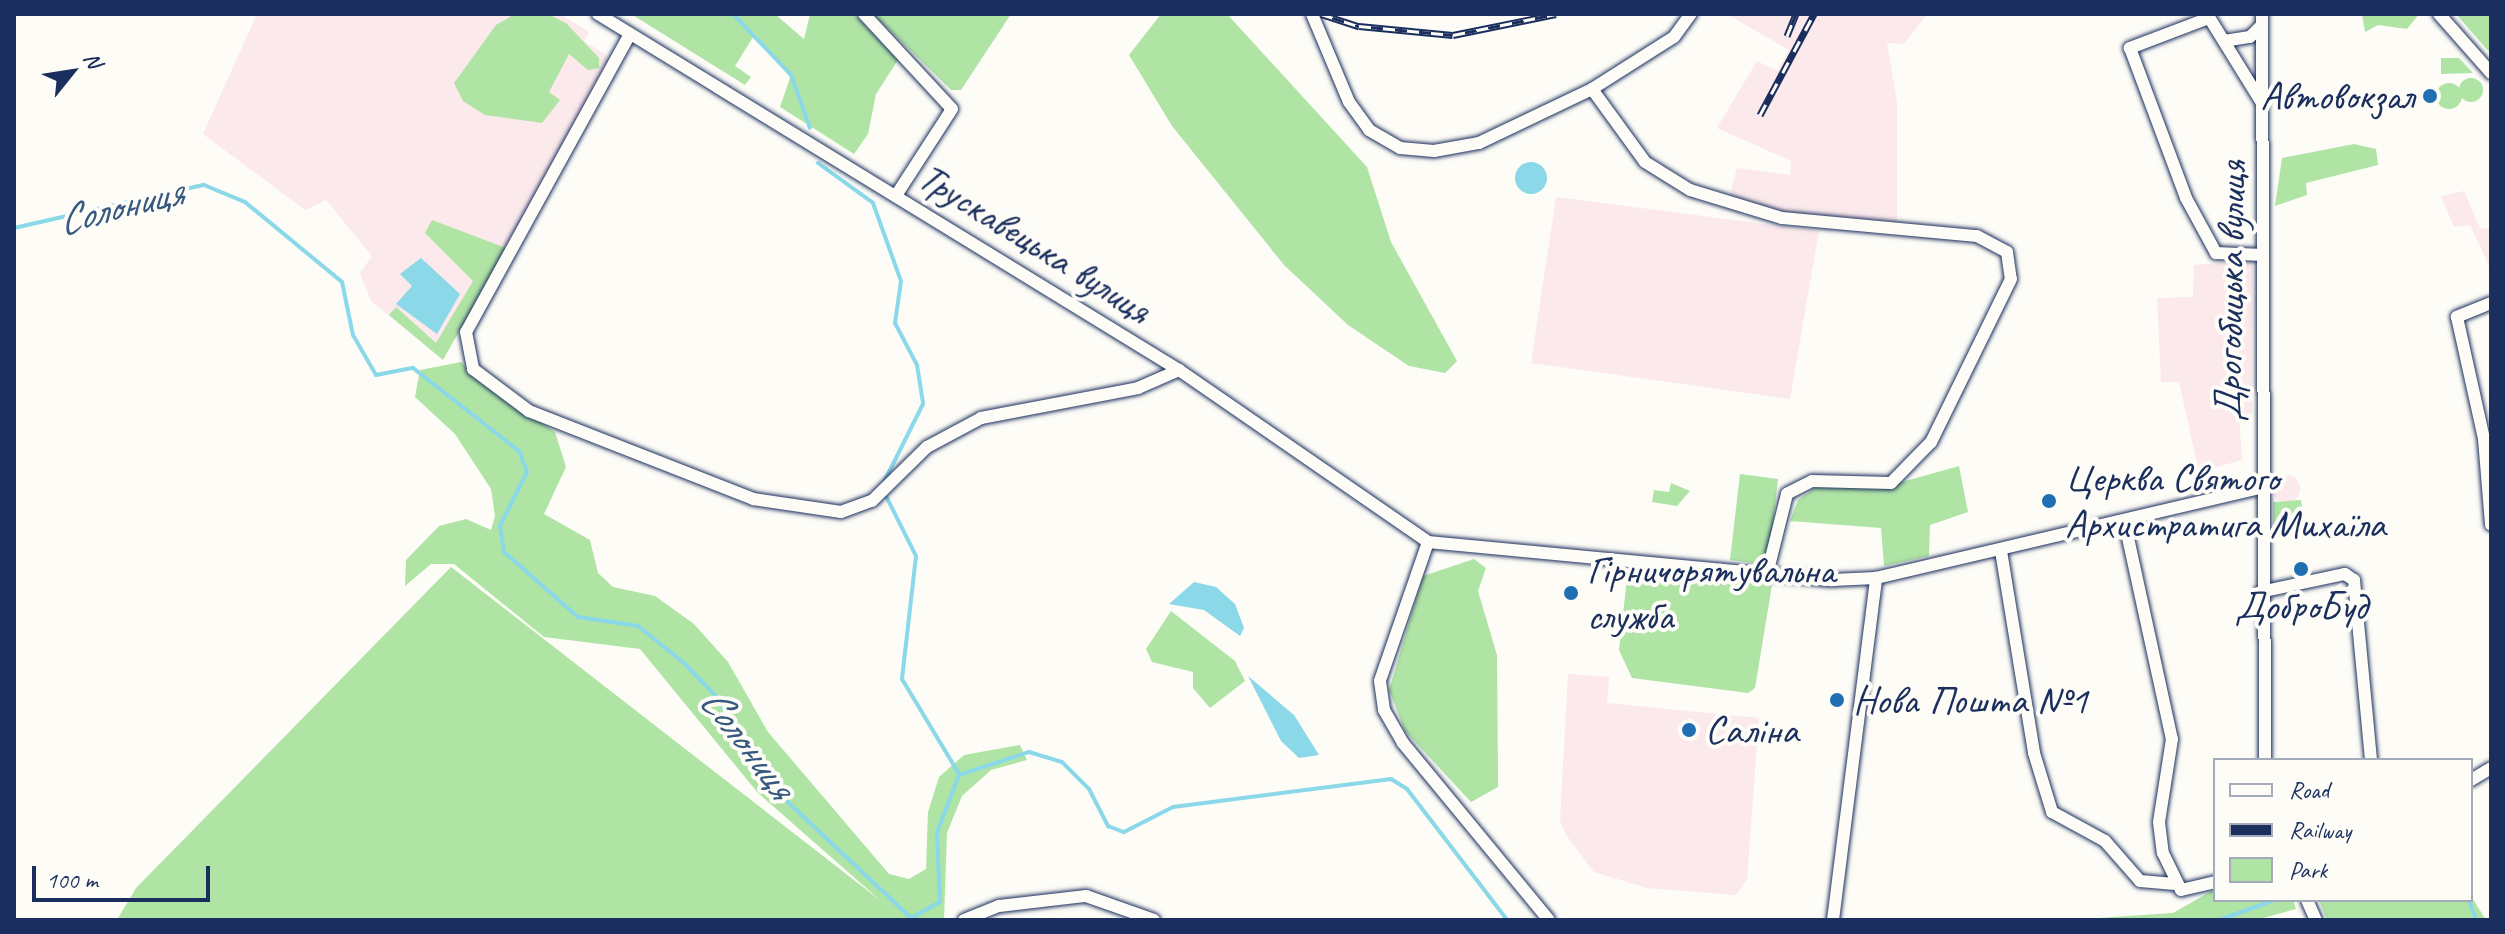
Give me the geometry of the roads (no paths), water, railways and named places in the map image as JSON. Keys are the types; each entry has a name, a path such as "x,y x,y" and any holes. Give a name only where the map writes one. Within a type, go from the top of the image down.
{"street":[{"name":"Трускавецька вулиця","path":"598,14 897,194 1179,370 1428,542 1767,574 1876,578 2125,524 2261,488"},
{"path":"864,14 952,109 897,194"},
{"path":"1312,14 1349,102 1369,130 1400,148 1479,143 1592,89 1674,37 1691,14"},
{"path":"2439,14 2491,73"},
{"path":"2262,104 2208,16 2130,48 2186,198 2216,253 2263,255"},
{"path":"2224,41 2250,37 2262,20"},
{"name":"Дрогобицька вулиця","path":"2262,20 2260,592 2265,758"},
{"path":"630,34 466,332 473,369 529,411 753,499 841,512 872,501 927,447 981,418 1138,388 1179,370"},
{"path":"1592,89 1645,162 1690,190 1782,218 1977,236 2007,252 2011,279 1931,442 1891,483 1812,481 1787,494 1767,574"},
{"path":"2491,303 2457,317 2484,439 2491,525"},
{"path":"2125,524 2172,739 2159,822 2175,884 2181,890 2213,882"},
{"path":"1428,542 1380,681 1384,710 1403,743 1549,920"},
{"path":"2001,551 2034,753 2052,812 2105,841 2136,879 2175,884"},
{"path":"2260,592 2345,574 2354,580 2371,758"},
{"path":"1833,920 1876,578"},
{"path":"2473,779 2491,768"},
{"path":"964,920 999,906 1086,896 1154,920"},
{"path":"2308,902 2316,920"}],"water":[{"path":"1531,162 1543,166 1547,178 1543,190 1531,194 1519,190 1515,178 1519,166"},
{"path":"421,258 460,294 437,334 396,304 412,286 400,274"},
{"path":"1194,582 1216,587 1235,604 1244,628 1240,636 1204,610 1169,604"},
{"path":"1248,676 1294,715 1319,755 1299,758 1281,741"}],"waterway":[{"path":"733,14 791,75 810,128"},
{"path":"818,163 873,203 901,281 895,323 917,365 923,404 884,482"},
{"name":"Солониця","path":"14,228 204,185 245,202 342,282 353,335 376,375 413,368 519,451 527,472 500,526 504,552 578,617 638,626 684,663 715,695 777,792 911,918 940,902 937,832 959,775 1029,752 1062,762 1089,789 1108,826 1124,832 1173,807 1391,779 1407,789 1507,920"},
{"path":"887,498 916,556 902,679 959,774"},
{"name":"Солониця","path":"2219,920 2269,902"},
{"name":"Солониця","path":"2470,902 2476,920"}],"railway":[{"path":"1321,14 1359,26 1453,35 1556,14"},
{"path":"1787,36 1796,14"},
{"path":"1760,115 1814,14"}],"place":[{"name":"Автовокзал","path":"2430,96"},
{"name":"Церква Святого Архистратига Михаїла","path":"2049,501"},
{"name":"ДоброБуд","path":"2301,569"},
{"name":"Гірничорятувальна служба","path":"1571,593"},
{"name":"Нова Пошта №1","path":"1837,700"},
{"name":"Саліна","path":"1689,730"}]}
